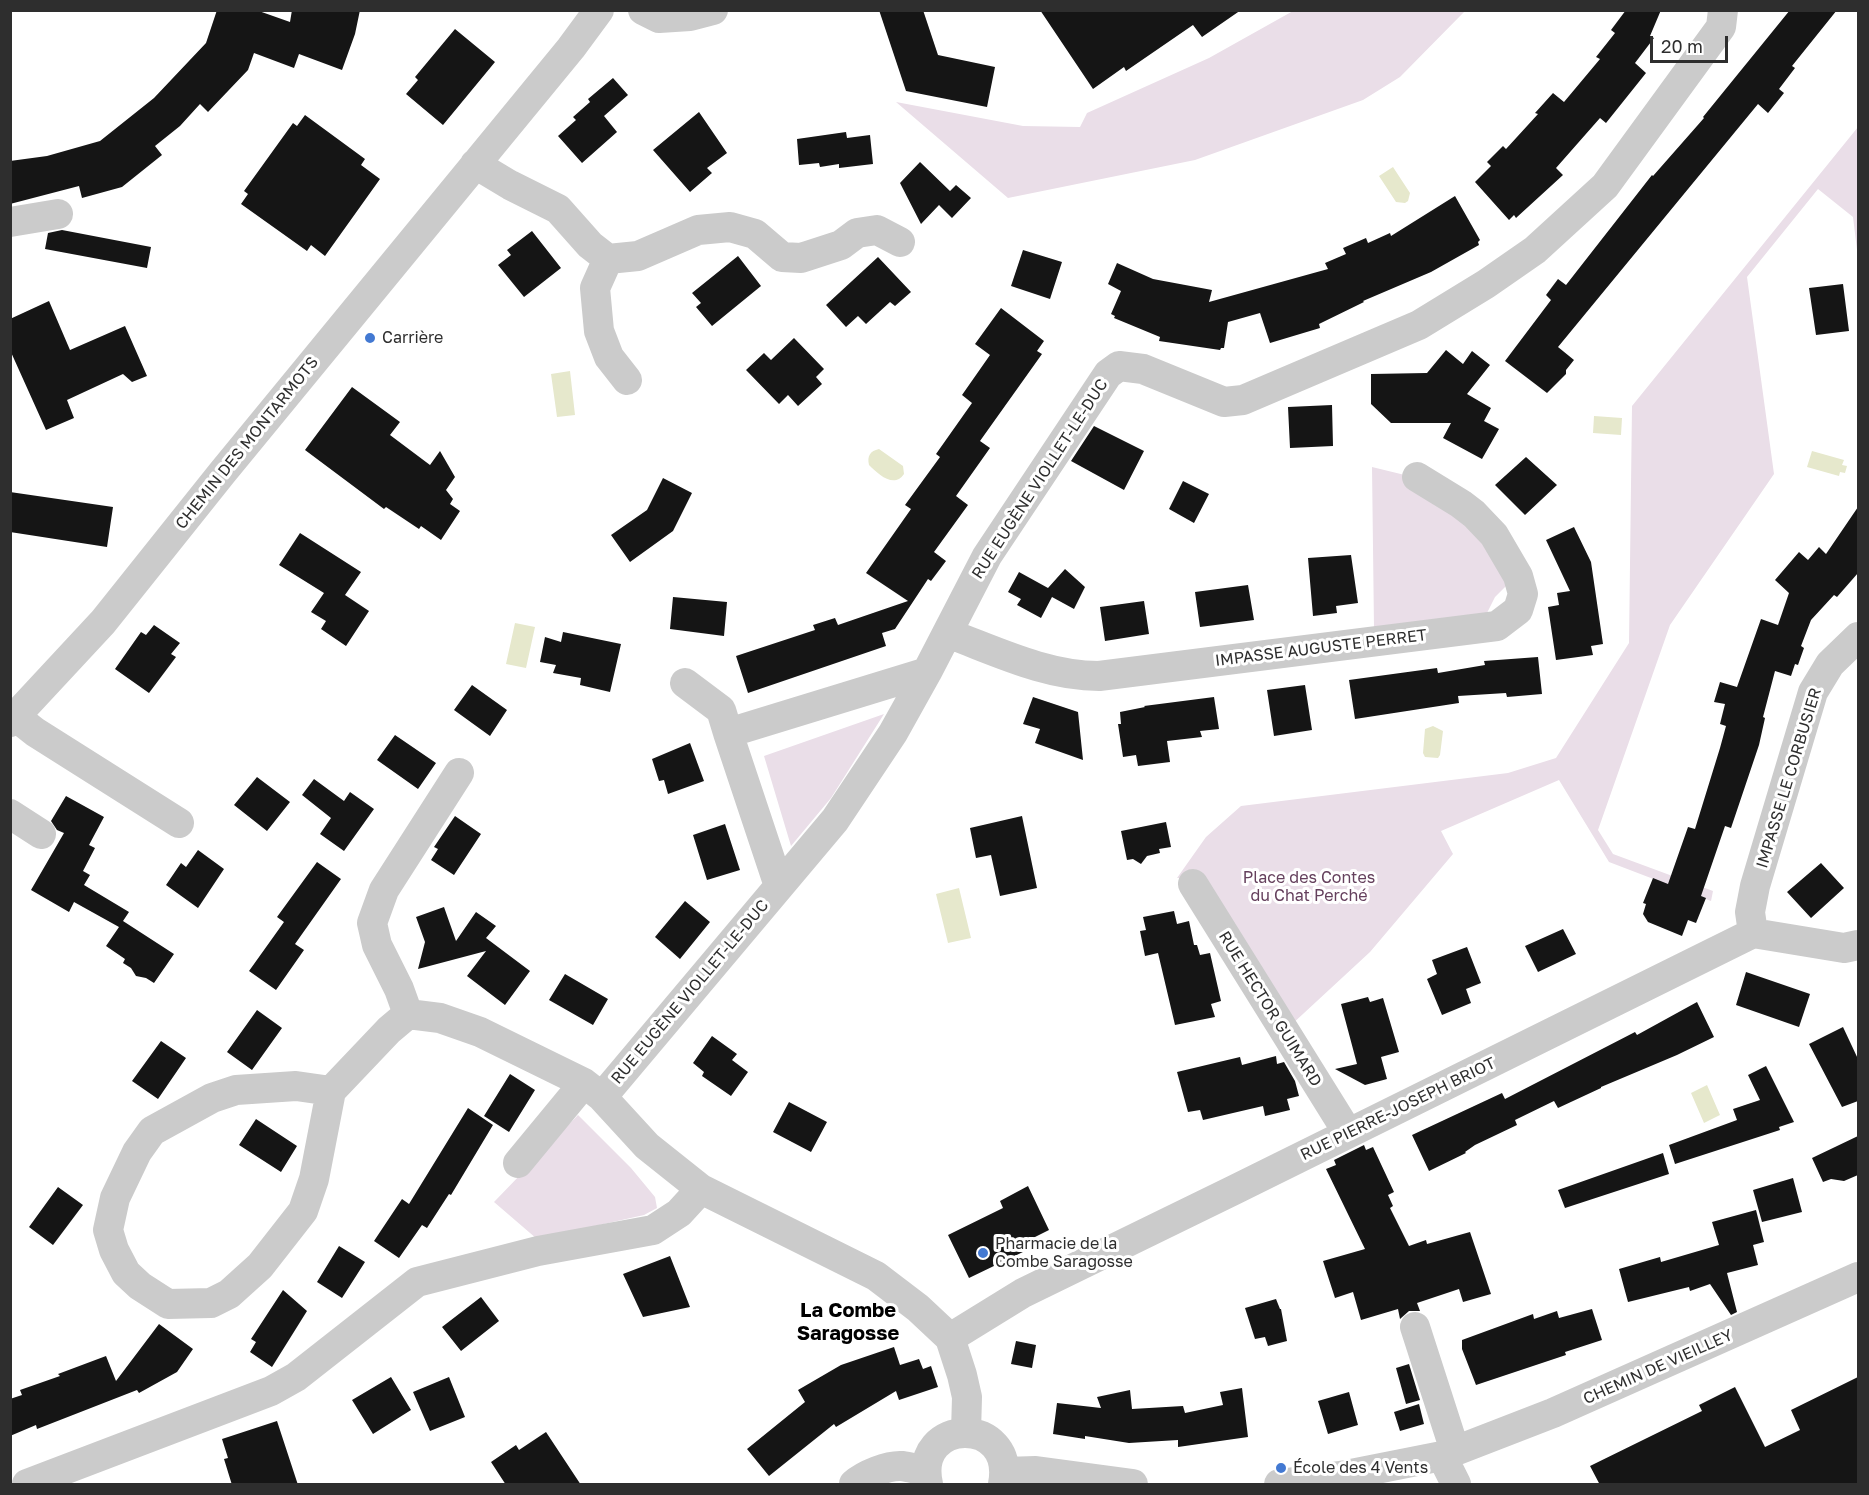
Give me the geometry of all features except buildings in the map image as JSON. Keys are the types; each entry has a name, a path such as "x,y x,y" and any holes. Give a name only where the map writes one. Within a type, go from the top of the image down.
{"street":[{"name":"CHEMIN DES MONTARMOTS","path":"179,823 13,720 103,621 571,48 599,10"},
{"path":"643,10 659,18 690,16 713,10"},
{"name":"RUE EUGÈNE VIOLLET-LE-DUC","path":"518,1163 593,1090 779,886 835,820 893,733 987,556 1108,374 1119,366 1143,369 1224,402 1243,400 1419,324 1486,284 1535,250 1605,186 1729,16"},
{"path":"475,164 558,209 590,245 608,258 638,256 698,230 730,227 755,234 782,257 801,258 841,245 857,233 877,230 900,242"},
{"path":"10,222 58,214"},
{"path":"608,258 595,288 599,331 609,357 627,380"},
{"name":"IMPASSE AUGUSTE PERRET","path":"947,633 1045,669 1064,674 1089,676 1497,627 1518,610 1523,594 1518,576 1494,535 1474,514 1418,477"},
{"name":"IMPASSE LE CORBUSIER","path":"1753,933 1750,912 1755,886 1813,692 1830,664 1858,638"},
{"path":"728,733 927,672"},
{"name":"RUE EUGÈNE VIOLLET-LE-DUC","path":"685,683 721,710 779,886"},
{"path":"408,1014 399,988 377,945 372,922 384,890 459,773"},
{"path":"10,814 41,834"},
{"name":"RUE HECTOR GUIMARD","path":"1193,884 1348,1133"},
{"path":"1753,933 1844,948 1858,945"},
{"name":"RUE PIERRE-JOSEPH BRIOT","path":"950,1338 1023,1293 1753,933"},
{"path":"331,1091 296,1086 236,1090 212,1098 152,1131 137,1152 115,1198 108,1230 114,1250 126,1273 140,1286 168,1304 211,1303 229,1294 260,1266 303,1212 314,1179 331,1091 389,1030 408,1014 440,1018 480,1032 593,1090 647,1146 701,1189 876,1276 918,1308 950,1338 967,1397 966,1432"},
{"path":"27,1485 271,1391 296,1377 417,1282 538,1251 653,1230 679,1214 701,1189"},
{"name":"CHEMIN DE VIEILLEY","path":"1279,1485 1346,1475 1448,1453 1553,1413 1857,1283"},
{"path":"1415,1327 1456,1485"},
{"path":"854,1485 859,1480 881,1470 900,1466 927,1478 928,1459 933,1448 942,1439 966,1432 978,1434 989,1440 997,1449 1003,1460 1004,1478 1036,1471 1133,1485"}],"green space":[{"path":"1293,11 1465,11 1400,77 1363,100 1195,160 1008,198 896,102 1023,126 1080,127 1087,113 1209,58"},
{"name":"Place des Contes du Chat Perché","path":"1858,127 1858,258 1853,217 1818,189 1747,277 1774,474 1670,625 1598,830 1613,854 1713,891 1711,901 1609,862 1559,780 1441,831 1453,854 1370,952 1290,1026 1200,877 1177,878 1206,837 1241,806 1508,773 1556,758 1629,643 1632,406"},
{"path":"1372,467 1413,477 1485,544 1509,583 1495,597 1487,613 1374,628"},
{"path":"884,714 831,798 791,846 764,756"},
{"path":"578,1115 631,1168 655,1197 657,1208 644,1215 537,1239 494,1202"}],"shaded area":[{"path":"1393,167 1410,193 1405,203 1396,202 1379,176"},
{"path":"570,371 575,415 557,417 551,374"},
{"path":"1594,416 1622,418 1621,435 1593,433"},
{"path":"879,449 903,466 904,474 900,478 891,480 886,478 869,465 870,454"},
{"path":"1812,451 1844,460 1842,465 1847,466 1845,473 1840,472 1839,476 1807,467"},
{"path":"515,623 535,627 526,668 506,664"},
{"path":"1433,726 1443,731 1438,758 1425,757 1423,753 1425,729"},
{"path":"959,888 971,938 948,943 936,894"},
{"path":"1707,1085 1720,1115 1704,1123 1691,1093"}],"place":[{"name":"Carrière","path":"370,338"},
{"name":"Pharmacie de la Combe Saragosse","path":"983,1253"},
{"name":"École des 4 Vents","path":"1281,1468"}],"district":[{"name":"La Combe Saragosse","path":"848,1322"}]}
